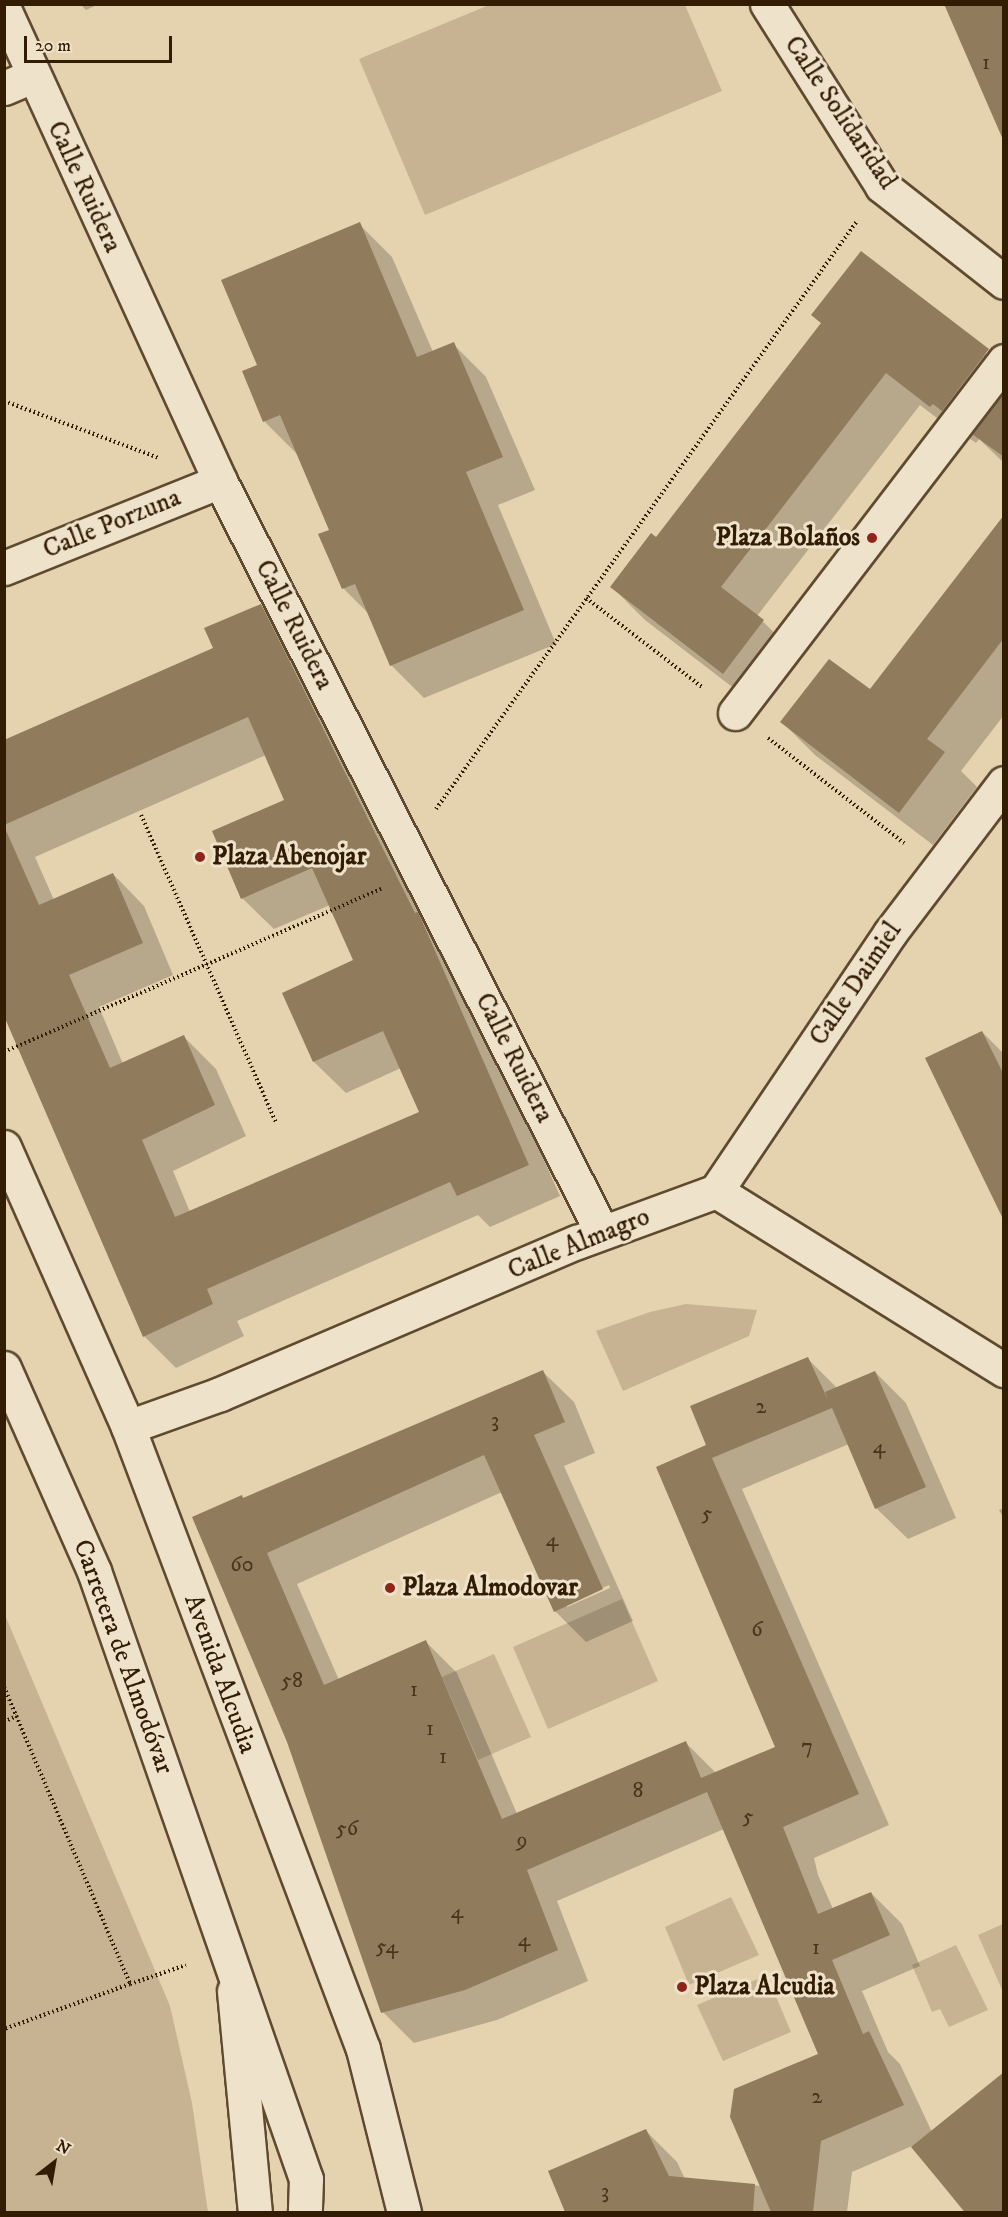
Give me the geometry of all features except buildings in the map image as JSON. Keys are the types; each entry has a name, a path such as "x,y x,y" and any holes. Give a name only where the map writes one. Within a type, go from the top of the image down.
{"street":[{"name":"Calle Solidaridad","path":"767,4 882,186 1004,282"},
{"name":"Calle Ruidera","path":"14,9 18,82 602,1232"},
{"path":"735,713 1004,360"},
{"name":"Calle Porzuna","path":"4,568 220,481"},
{"name":"Calle Daimiel","path":"716,1191 890,933 1004,783"},
{"name":"Avenida Alcudia","path":"4,1147 128,1427 363,2049 404,2212"},
{"path":"716,1191 1004,1370"},
{"name":"Calle Almagro","path":"128,1427 220,1394 602,1232 716,1191"},
{"name":"Carretera de Almodóvar","path":"4,1368 94,1571 229,1950 306,2179 305,2212"},
{"name":"Carretera de Almodóvar","path":"229,1950 255,2212"}],"path":[{"path":"4,1052 207,963 413,861 882,186"},
{"path":"4,401 220,481"},
{"path":"141,815 276,1122"},
{"path":"4,1687 130,1984"},
{"path":"4,1722 17,1716"},
{"path":"4,2029 229,1950"}],"shaded area":[{"path":"489,5 685,5 722,91 425,215 359,59"},
{"path":"686,1304 757,1310 749,1336 623,1391 596,1331 650,1312"},
{"path":"622,1599 658,1681 548,1729 513,1647"},
{"path":"5,1615 170,2006 192,2103 208,2212 5,2212"},
{"path":"494,1654 531,1737 478,1760 442,1677"},
{"path":"731,1897 759,1955 689,1985 665,1927"},
{"path":"1003,1924 1003,1992 978,1935"},
{"path":"956,1945 988,2010 949,2027 940,2009 932,2012 912,1965"},
{"path":"767,1975 791,2032 723,2061 697,2005"}],"place":[{"name":"Plaza Bolaños","path":"872,538"},
{"name":"Plaza Abenojar","path":"200,857"},
{"name":"Plaza Almodovar","path":"390,1588"},
{"name":"Plaza Alcudia","path":"682,1987"}]}
